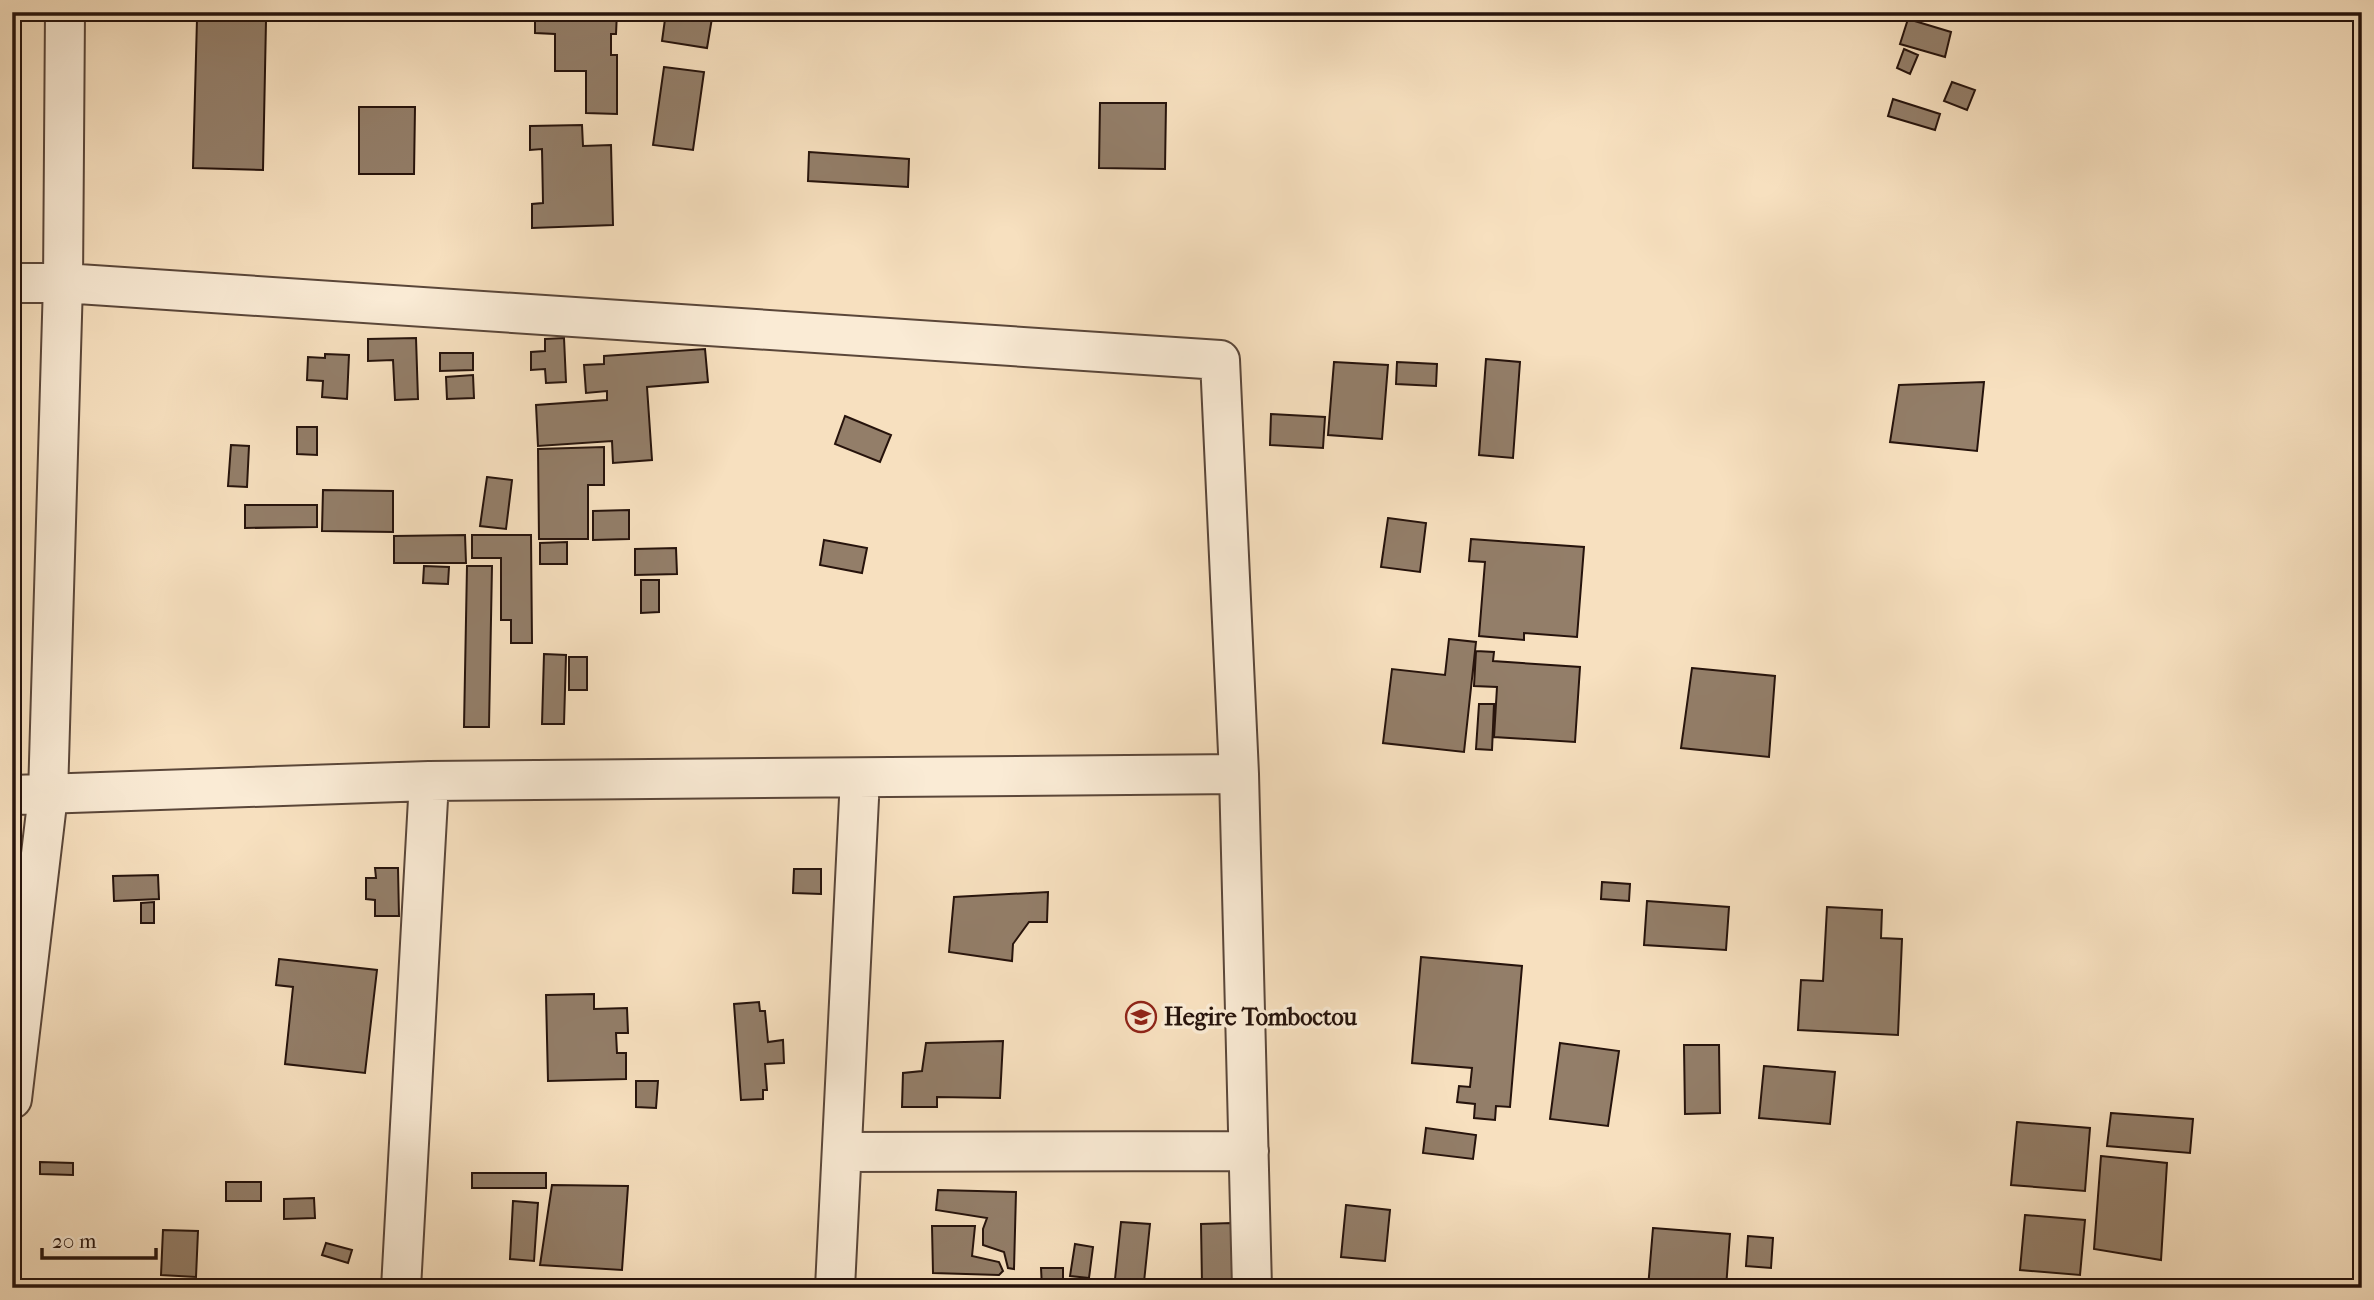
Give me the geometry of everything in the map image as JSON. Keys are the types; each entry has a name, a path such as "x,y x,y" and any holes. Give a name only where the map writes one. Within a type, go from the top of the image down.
{"street":[{"path":"12,1099 63,284 65,12"},
{"path":"12,283 63,284 1220,360 1239,774 1252,1288"},
{"path":"30,795 429,781 1239,774"},
{"path":"835,1288 860,778"},
{"path":"401,1288 429,781"},
{"path":"842,1152 1249,1151"}],"building":[{"path":"535,12 617,12 616,34 611,34 611,55 617,55 617,114 586,113 586,71 555,71 555,34 535,33"},
{"path":"666,12 713,12 707,48 662,41"},
{"path":"197,19 266,21 263,170 193,168"},
{"path":"1908,19 1951,32 1945,57 1900,44"},
{"path":"1904,49 1918,55 1910,74 1897,68"},
{"path":"664,67 704,72 693,150 653,145"},
{"path":"1952,82 1975,90 1967,110 1944,101"},
{"path":"1893,99 1940,114 1935,130 1888,116"},
{"path":"1100,103 1166,103 1165,169 1099,168"},
{"path":"359,107 415,107 414,174 359,174"},
{"path":"582,125 583,146 611,145 613,225 532,228 532,204 543,203 542,149 530,150 530,126"},
{"path":"809,152 909,159 908,187 808,181"},
{"path":"416,338 418,399 395,400 393,360 368,361 368,339"},
{"path":"564,338 566,382 546,383 545,369 531,370 531,352 545,351 545,339"},
{"path":"705,349 708,382 647,387 652,460 613,463 612,441 538,446 536,405 607,400 607,391 586,393 584,365 604,364 604,356"},
{"path":"440,353 473,353 473,370 440,371"},
{"path":"325,354 349,355 347,399 322,397 323,381 307,380 308,357 325,358"},
{"path":"1486,359 1520,362 1513,458 1479,455"},
{"path":"1334,362 1388,365 1382,439 1328,435"},
{"path":"1397,362 1437,364 1436,386 1396,384"},
{"path":"473,375 474,398 447,399 446,377"},
{"path":"1984,382 1977,451 1890,442 1899,385"},
{"path":"1271,414 1325,417 1323,448 1270,445"},
{"path":"845,416 891,435 880,462 835,444"},
{"path":"297,427 317,427 317,455 297,454"},
{"path":"231,445 249,446 247,487 228,486"},
{"path":"604,447 604,485 588,485 588,539 539,539 538,449"},
{"path":"487,477 512,480 506,529 480,526"},
{"path":"323,490 393,491 393,532 322,531"},
{"path":"245,505 317,505 317,527 245,528"},
{"path":"629,510 629,539 593,540 593,511"},
{"path":"1388,518 1426,523 1420,572 1381,567"},
{"path":"465,535 466,563 394,563 394,536"},
{"path":"472,535 531,535 532,643 511,643 511,620 501,620 501,558 472,558"},
{"path":"1471,539 1584,547 1577,637 1524,633 1524,640 1479,636 1485,562 1469,561"},
{"path":"824,540 867,548 862,573 820,565"},
{"path":"567,542 567,564 540,564 540,543"},
{"path":"676,548 677,574 635,575 635,549"},
{"path":"424,566 449,567 448,584 423,583"},
{"path":"467,566 492,566 489,727 464,727"},
{"path":"641,580 659,580 659,612 641,613"},
{"path":"1449,639 1476,642 1464,752 1383,743 1392,669 1445,675"},
{"path":"1476,651 1494,652 1493,661 1580,667 1575,742 1494,737 1497,687 1474,686"},
{"path":"544,654 566,655 564,724 542,724"},
{"path":"569,657 587,657 587,690 569,690"},
{"path":"1692,668 1775,676 1769,757 1681,748"},
{"path":"1479,704 1494,704 1492,750 1476,749"},
{"path":"375,868 398,868 399,916 375,916 375,900 366,899 366,878 376,878"},
{"path":"794,869 821,869 821,894 793,893"},
{"path":"158,875 159,899 114,901 113,876"},
{"path":"1602,882 1630,884 1629,901 1601,899"},
{"path":"1048,892 1047,922 1029,922 1013,944 1012,961 949,952 954,897"},
{"path":"1647,901 1729,907 1726,950 1644,945"},
{"path":"154,902 154,923 141,923 141,903"},
{"path":"1827,907 1882,910 1881,938 1902,939 1898,1035 1798,1030 1801,980 1823,981"},
{"path":"1421,957 1522,966 1510,1107 1496,1106 1495,1120 1474,1118 1475,1104 1457,1102 1459,1086 1470,1087 1472,1068 1412,1063"},
{"path":"279,959 377,970 365,1073 285,1064 293,987 276,985"},
{"path":"594,994 594,1009 627,1008 628,1033 616,1033 617,1053 626,1053 626,1079 548,1081 546,995"},
{"path":"759,1002 760,1011 765,1011 768,1042 783,1040 784,1063 765,1064 767,1090 763,1090 763,1099 741,1100 734,1004"},
{"path":"1003,1041 1000,1098 937,1097 937,1107 902,1107 903,1073 922,1071 926,1043"},
{"path":"1560,1043 1619,1051 1608,1126 1550,1119"},
{"path":"1684,1045 1719,1045 1720,1113 1685,1114"},
{"path":"1764,1066 1835,1072 1830,1124 1759,1118"},
{"path":"636,1081 658,1081 656,1108 636,1107"},
{"path":"2111,1113 2193,1119 2190,1153 2107,1146"},
{"path":"2017,1122 2090,1128 2085,1191 2011,1185"},
{"path":"1426,1128 1476,1135 1473,1159 1423,1153"},
{"path":"2101,1156 2167,1163 2161,1260 2094,1249"},
{"path":"40,1162 73,1163 73,1175 40,1174"},
{"path":"472,1173 546,1173 546,1188 472,1188"},
{"path":"226,1182 261,1182 261,1201 226,1201"},
{"path":"552,1185 628,1186 622,1270 540,1265"},
{"path":"938,1190 1016,1192 1014,1269 1008,1268 1004,1252 983,1245 983,1229 987,1218 936,1210"},
{"path":"314,1198 315,1218 284,1219 284,1199"},
{"path":"513,1201 538,1203 534,1261 510,1259"},
{"path":"1346,1205 1390,1210 1385,1261 1341,1257"},
{"path":"2025,1215 2085,1220 2080,1275 2020,1270"},
{"path":"1121,1222 1150,1224 1144,1282 1115,1279"},
{"path":"1231,1223 1233,1283 1202,1284 1201,1224"},
{"path":"932,1226 975,1226 972,1256 999,1262 1003,1271 999,1275 933,1273"},
{"path":"1653,1228 1730,1234 1726,1288 1648,1288"},
{"path":"163,1230 198,1231 196,1277 161,1275"},
{"path":"1748,1236 1773,1238 1771,1268 1746,1266"},
{"path":"326,1243 352,1250 348,1263 322,1255"},
{"path":"1075,1244 1093,1247 1089,1278 1070,1276"},
{"path":"1041,1268 1063,1268 1063,1287 1042,1288"},
{"path":"2004,1279 2083,1286 2083,1288 2003,1288"},
{"path":"228,1281 254,1284 253,1288 227,1288"},
{"path":"318,1283 354,1286 354,1288 317,1288"}],"place":[{"name":"Hegire Tomboctou","path":"1141,1017"}]}
